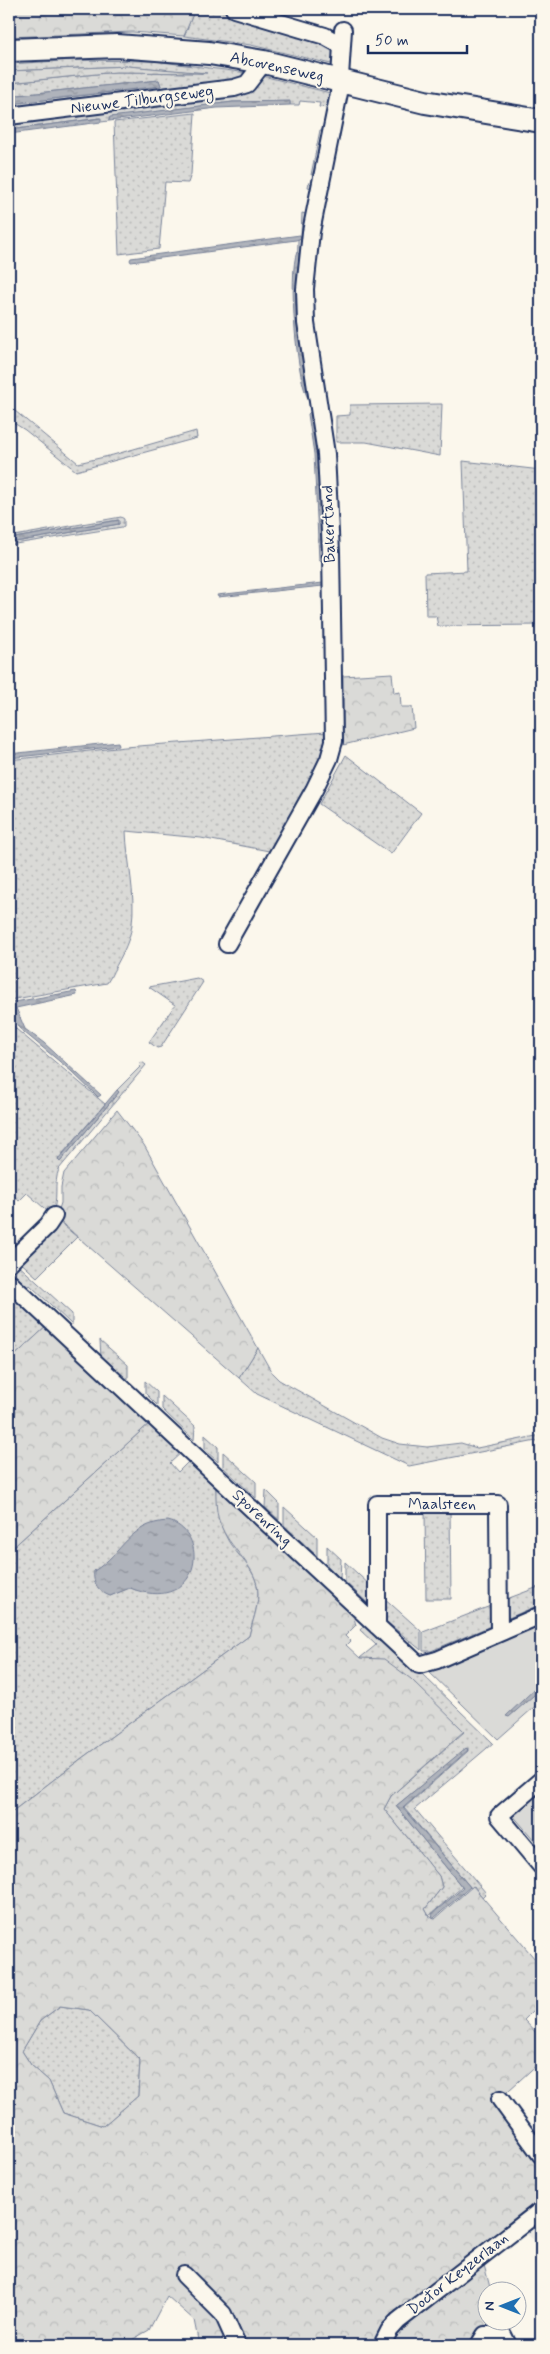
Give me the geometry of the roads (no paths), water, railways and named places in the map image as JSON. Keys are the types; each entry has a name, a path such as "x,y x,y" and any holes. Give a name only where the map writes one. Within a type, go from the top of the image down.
{"street":[{"name":"Bakertand","path":"227,944 314,790 329,759 334,741 326,454 306,323 305,289 311,232 339,93 342,38 325,36 234,9"},
{"name":"Abcovenseweg","path":"9,50 60,47 148,47 209,53 264,62 425,102 541,121"},
{"name":"Nieuwe Tilburgseweg","path":"9,116 234,88 247,84 264,62"},
{"path":"9,1263 48,1225 54,1216"},
{"name":"Sporenring","path":"9,1282 418,1665 437,1660 541,1615"},
{"name":"Maalsteen","path":"377,1626 377,1504 498,1504 499,1633"},
{"path":"541,1780 499,1816 541,1866"},
{"path":"500,2099 541,2155"},
{"name":"Doctor Keyzerlaan","path":"382,2345 389,2331 398,2320 541,2210"},
{"path":"184,2275 223,2314 237,2345"},
{"path":"479,2345 485,2335 502,2335 508,2345"}],"water":[{"path":"159,80 161,86 9,104 9,96"},
{"path":"290,101 290,105 217,108 109,121 110,117 233,102"},
{"path":"101,118 101,122 9,134 9,130"},
{"path":"300,235 301,238 296,240 131,262 130,260 131,258"},
{"path":"297,252 299,254 296,304 309,400 300,372 293,303 294,264"},
{"path":"312,412 319,459 321,561 319,560 314,454 308,414"},
{"path":"119,520 119,524 9,543 9,539"},
{"path":"323,583 323,586 218,597 217,595"},
{"path":"118,742 119,746 9,758 9,754"},
{"path":"76,991 77,995 16,1008 25,1029 44,1043 101,1095 98,1097 71,1071 19,1028 9,1010 9,1003"},
{"path":"117,1090 119,1092 60,1162 58,1160"},
{"path":"168,1521 182,1528 191,1540 194,1554 192,1569 185,1582 172,1591 154,1594 130,1588 110,1596 103,1592 95,1583 94,1571 104,1564 135,1533 155,1523"},
{"path":"541,1683 541,1689 509,1717 506,1716"},
{"path":"466,1748 468,1750 403,1808 470,1887 433,1919 432,1914 463,1888 396,1806"}]}
